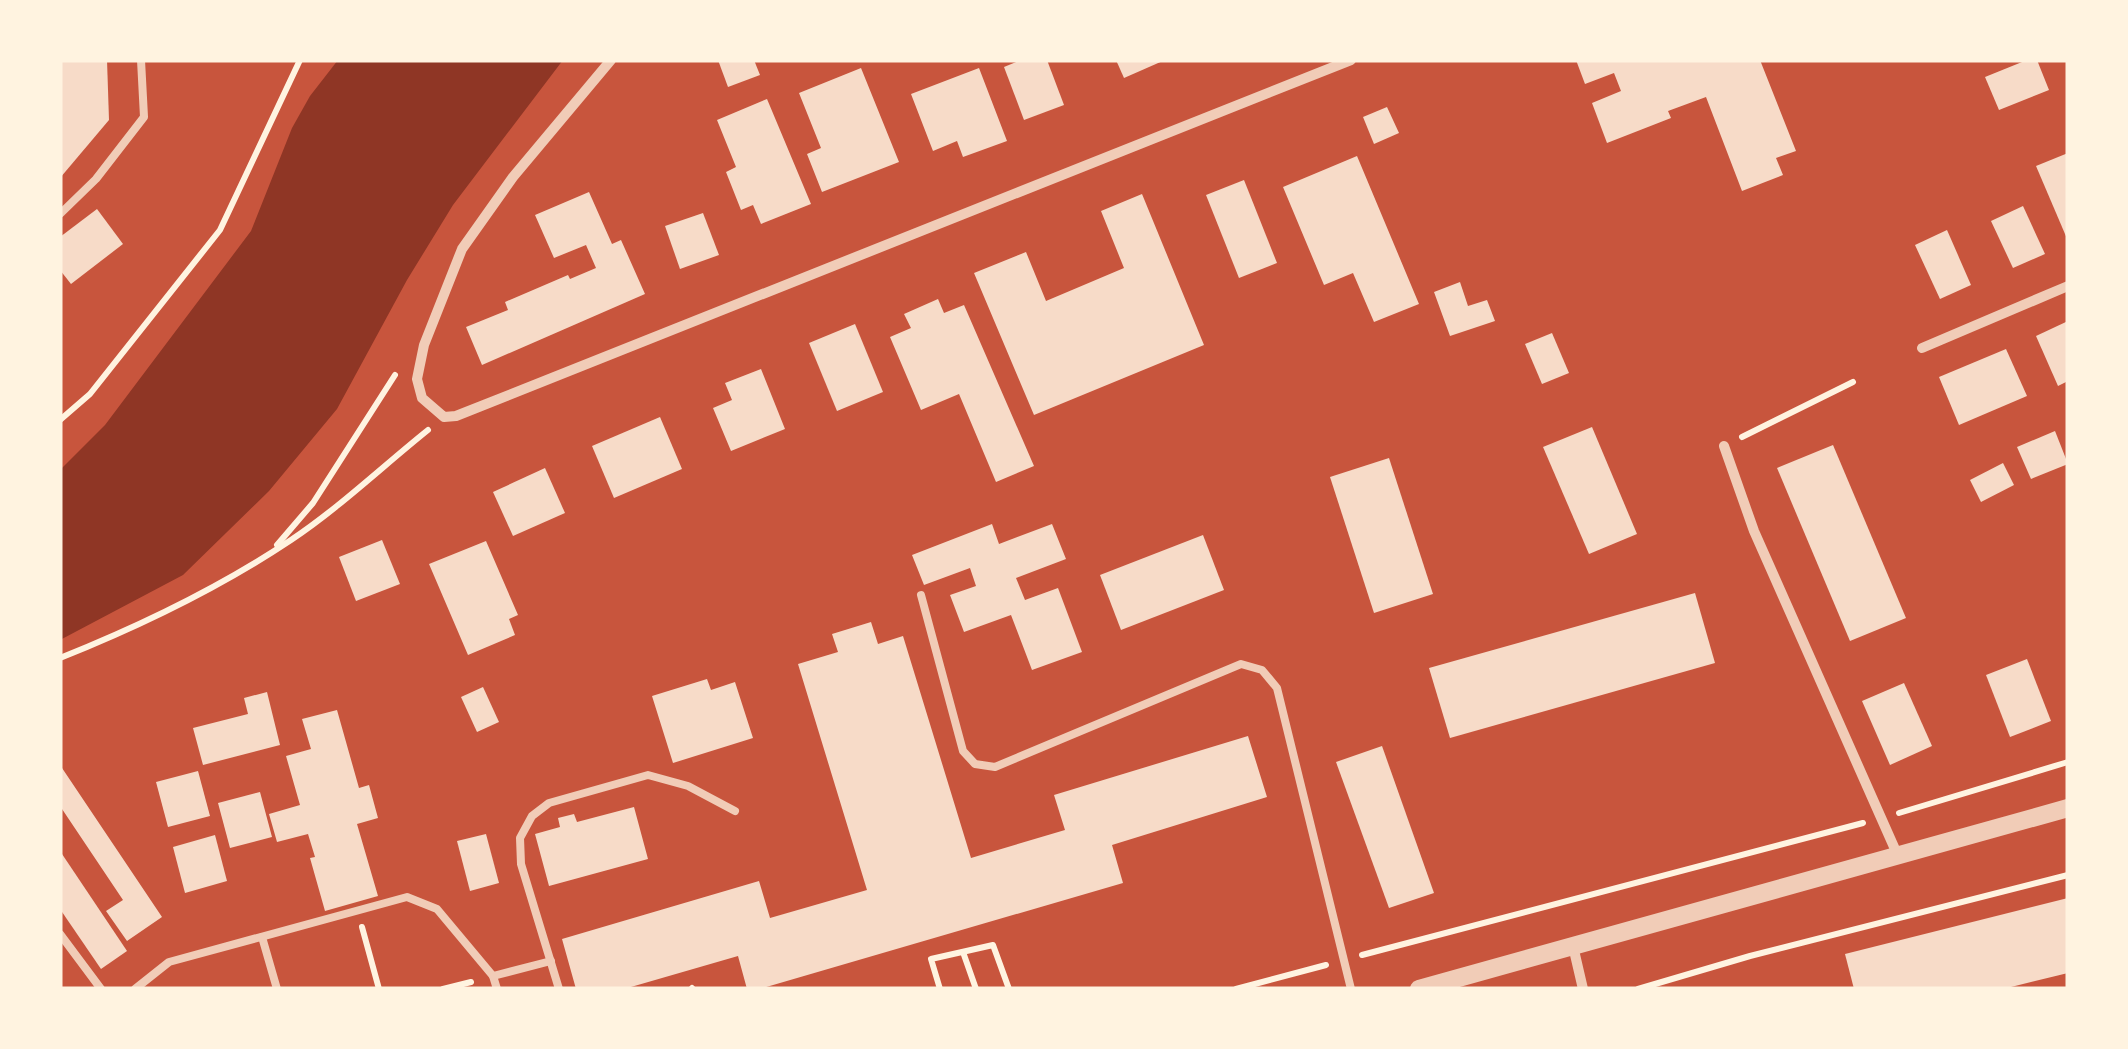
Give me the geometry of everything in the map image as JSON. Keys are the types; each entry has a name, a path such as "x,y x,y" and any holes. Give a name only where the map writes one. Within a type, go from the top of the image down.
{"street":[{"path":"610,60 514,177 462,248 424,346 417,378 422,398 450,416 1350,60"},
{"path":"1922,348 2068,286"},
{"path":"1724,446 1754,531 1898,856"},
{"path":"1419,989 2068,808"},
{"path":"1572,946 1582,989"}],"lane":[{"path":"60,214 96,179 144,117 140,60"},
{"path":"921,594 962,751 976,764 994,768 1241,664 1262,670 1277,688 1351,989"},
{"path":"559,989 520,864 520,838 532,816 548,803 648,774 688,786 735,811"},
{"path":"135,989 170,962 407,898 436,908 493,976 497,989"},
{"path":"60,934 101,989"},
{"path":"262,937 278,989"},
{"path":"493,976 550,961"}],"path":[{"path":"60,420 90,394 220,230 300,60"},
{"path":"272,552 312,503 400,367"},
{"path":"1724,446 1852,382"},
{"path":"60,658 217,586 292,540 450,416"},
{"path":"1236,989 1880,819 2068,762"},
{"path":"1638,989 2068,874"},
{"path":"357,911 379,989"},
{"path":"940,989 931,959 993,945 1009,989"},
{"path":"963,952 976,989"}],"shaded area":[{"path":"338,60 563,60 453,205 337,409 269,491 183,575 60,640 60,470 105,425 251,231 292,128 310,96"}],"building":[{"path":"60,60 107,60 109,120 60,178"},
{"path":"718,60 754,60 760,75 728,87"},
{"path":"1021,60 1047,60 1064,105 1024,120 1004,67"},
{"path":"1116,60 1165,60 1124,78"},
{"path":"1576,60 1760,60 1796,151 1776,158 1783,175 1742,191 1706,97 1668,111 1671,118 1607,143 1592,103 1621,91 1614,73 1585,84"},
{"path":"2027,60 2037,60 2049,90 1999,110 1985,77"},
{"path":"861,68 899,162 822,192 807,154 821,148 799,93"},
{"path":"979,68 1007,141 963,157 957,141 933,151 911,94"},
{"path":"767,99 811,204 761,224 753,205 741,210 726,172 736,167 717,120"},
{"path":"1387,107 1399,133 1374,144 1363,117"},
{"path":"2068,153 2068,241 2036,166"},
{"path":"1357,156 1419,304 1374,322 1353,273 1324,285 1283,187"},
{"path":"1244,180 1277,263 1239,278 1206,195"},
{"path":"589,192 612,244 621,240 645,294 482,365 466,327 508,310 505,302 568,275 570,279 596,268 586,245 554,258 535,215"},
{"path":"1142,194 1204,345 1034,415 974,273 1026,252 1046,301 1124,268 1101,211"},
{"path":"2023,206 2045,254 2013,268 1991,221"},
{"path":"97,209 123,244 71,284 60,270 60,237"},
{"path":"703,213 719,255 680,269 665,226"},
{"path":"1947,230 1971,285 1940,299 1915,245"},
{"path":"1460,282 1468,306 1487,300 1495,321 1450,336 1434,292"},
{"path":"938,299 944,313 964,305 1034,466 996,482 959,394 921,410 890,337 911,328 904,314"},
{"path":"2068,321 2068,381 2058,386 2036,336"},
{"path":"855,324 883,392 837,411 809,343"},
{"path":"1552,333 1569,373 1542,384 1525,344"},
{"path":"2006,349 2027,396 1959,425 1939,377"},
{"path":"761,369 785,429 731,451 713,408 732,400 725,383"},
{"path":"660,417 682,469 614,498 592,446"},
{"path":"1592,427 1637,534 1589,554 1543,447"},
{"path":"2055,431 2068,464 2031,479 2017,447"},
{"path":"1833,445 1906,618 1850,641 1777,468"},
{"path":"1389,458 1433,594 1374,613 1330,477"},
{"path":"2003,463 2014,485 1981,502 1970,480"},
{"path":"545,468 565,513 513,536 493,492"},
{"path":"992,524 999,544 1052,524 1066,559 1016,578 1025,600 1058,588 1082,652 1032,670 1011,615 964,632 950,595 976,586 970,568 924,585 912,555"},
{"path":"1203,535 1224,590 1121,630 1100,575"},
{"path":"382,540 400,584 356,601 339,557"},
{"path":"486,541 518,615 509,619 515,635 468,655 429,564"},
{"path":"1695,593 1715,663 1450,738 1429,668"},
{"path":"871,622 878,644 903,636 971,858 1065,830 1054,795 1248,736 1267,797 1112,845 1123,883 759,989 747,989 738,956 624,989 576,989 562,939 759,881 770,918 867,890 798,664 838,652 832,634"},
{"path":"2027,659 2051,721 2010,737 1986,675"},
{"path":"707,679 711,690 735,682 753,738 673,763 652,696"},
{"path":"1904,683 1932,746 1890,765 1862,701"},
{"path":"483,687 499,722 477,732 461,697"},
{"path":"267,692 280,745 203,765 193,728 248,714 244,698"},
{"path":"337,710 359,788 369,785 378,818 357,824 378,896 325,911 310,858 315,857 308,834 277,842 269,814 300,805 286,756 311,749 302,719"},
{"path":"1382,746 1434,893 1389,908 1336,762"},
{"path":"60,765 162,917 127,941 106,911 123,900 60,806"},
{"path":"198,771 210,816 168,827 156,782"},
{"path":"260,792 272,837 230,848 218,803"},
{"path":"634,807 648,859 549,886 535,834 560,827 558,818 574,814 577,822"},
{"path":"486,834 499,883 470,891 457,841"},
{"path":"215,835 227,881 185,893 173,847"},
{"path":"60,851 127,951 101,969 60,909"},
{"path":"2068,898 2068,973 2003,989 1854,989 1845,954"}]}
